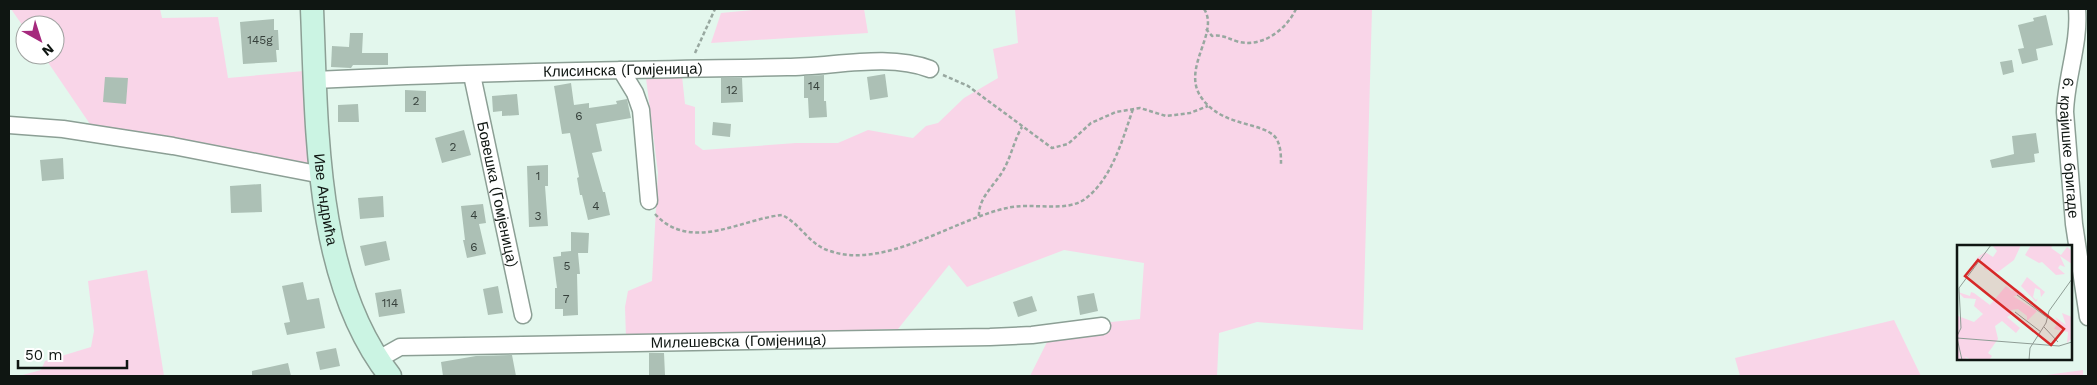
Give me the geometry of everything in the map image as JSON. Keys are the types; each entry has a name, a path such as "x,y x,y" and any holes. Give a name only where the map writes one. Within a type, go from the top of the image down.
{"street":[{"name":"Иве Андрића","path":"312,9 322,175 339,275 356,320 384,368"},
{"name":"6. крајишке бригаде","path":"2077,9 2076,37 2066,94 2065,112 2074,224 2088,317"},
{"name":"Клисинска (Гомјеница)","path":"315,80 621,70 821,67 885,62 908,63 930,69"},
{"path":"621,70 635,93 641,110 649,201"},
{"name":"Бовешка (Гомјеница)","path":"472,75 523,315"},
{"path":"9,124 63,129 164,145 322,175"},
{"name":"Милешевска (Гомјеница)","path":"384,368 400,347 1032,335 1102,326"}],"path":[{"path":"688,69 715,9"},
{"path":"1204,9 1209,19 1194,72 1199,95 1208,106 1228,119 1271,133 1279,144 1280,164"},
{"path":"1206,29 1212,36 1219,35 1238,42 1256,42 1283,28 1296,9"},
{"path":"930,69 968,86 1052,148 1068,144 1091,123 1105,116 1132,109 1150,110 1166,116 1190,113 1208,106"},
{"path":"649,201 653,211 661,219 683,230 696,232 722,231 782,215 819,246 846,255 891,250 958,226 979,216 1021,205 1073,205 1087,198 1101,182 1116,153 1132,109"},
{"path":"979,216 979,205 1010,157 1013,141 1022,127"}],"shaded area":[{"path":"11,9 160,9 162,18 218,17 228,78 304,71 313,167 94,130 50,65 65,65 65,15 15,15"},
{"path":"765,9 864,9 868,33 711,43 721,13"},
{"path":"1015,9 1372,9 1363,330 1257,322 1219,333 1217,376 1030,376 1054,328 1140,319 1144,263 1064,250 967,287 949,265 898,329 626,338 625,307 628,291 652,281 658,173 646,78 682,76 685,104 695,107 695,144 703,150 796,143 838,143 868,130 913,138 926,126 938,123 964,98 998,78 993,49 1018,43"},
{"path":"147,270 164,376 19,376 41,370 45,361 91,347 94,331 88,281"},
{"path":"1894,320 1921,376 1740,376 1735,358"},
{"path":"2083,370 2083,376 2039,376"}],"building":[{"path":"2046,15 2053,45 2036,49 2038,60 2022,64 2018,49 2024,48 2018,25 2034,21 2033,18"},
{"path":"274,19 274,30 278,30 279,50 276,50 277,62 243,64 240,22"},
{"path":"350,33 363,33 362,53 388,53 388,65 353,65 351,68 331,67 332,46 349,47"},
{"path":"2012,60 2014,72 2003,75 2000,62"},
{"path":"885,74 888,97 870,100 867,77"},
{"path":"824,75 824,101 826,101 827,117 809,118 808,98 804,98 804,76"},
{"path":"105,77 128,78 126,104 103,102"},
{"path":"721,78 742,78 743,102 721,103"},
{"path":"571,83 574,105 589,103 589,108 617,104 616,101 627,99 631,118 596,124 602,151 592,153 603,192 605,192 610,215 588,220 582,195 580,195 577,178 579,177 570,133 562,134 554,86"},
{"path":"405,90 426,91 426,112 405,112"},
{"path":"517,94 519,115 502,116 502,111 493,112 492,96"},
{"path":"358,104 359,122 338,122 338,105"},
{"path":"713,122 731,124 730,137 712,135"},
{"path":"464,130 471,155 442,163 435,138"},
{"path":"2036,133 2039,153 2034,154 2035,162 1992,168 1990,160 2014,154 2012,136"},
{"path":"63,158 64,179 42,181 40,160"},
{"path":"548,165 548,186 545,186 548,226 529,227 527,166"},
{"path":"261,184 262,212 231,213 230,186"},
{"path":"383,196 384,217 360,219 358,198"},
{"path":"483,204 486,223 479,224 486,254 467,258 463,240 465,240 461,206"},
{"path":"571,232 589,233 588,253 578,253 580,274 577,274 578,315 563,316 563,309 555,309 555,288 557,288 553,257 561,256 561,252 571,251"},
{"path":"386,241 390,260 365,266 360,246"},
{"path":"303,282 307,300 319,298 325,328 287,335 284,323 290,322 282,286"},
{"path":"498,286 503,313 488,315 483,289"},
{"path":"401,289 405,313 379,317 375,293"},
{"path":"1094,293 1098,311 1080,315 1077,296"},
{"path":"1032,296 1037,311 1018,317 1013,302"},
{"path":"336,348 340,366 320,370 316,352"},
{"path":"649,353 664,353 665,375 649,375"},
{"path":"512,355 516,376 443,376 441,362 476,356"},
{"path":"288,363 291,376 252,376 252,371"}]}
